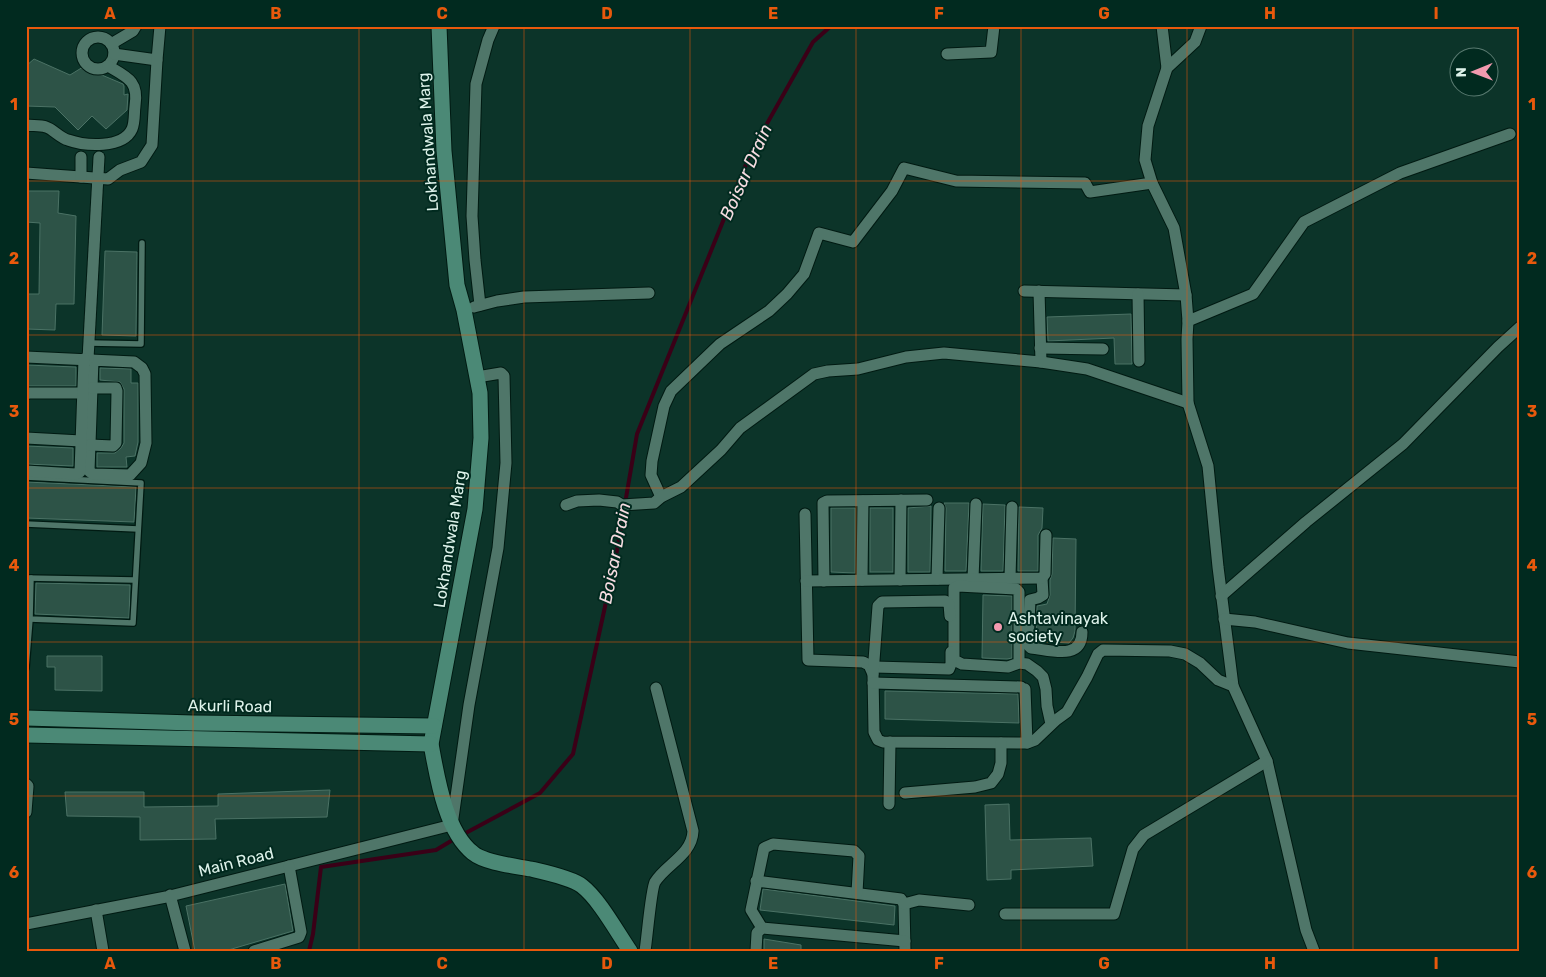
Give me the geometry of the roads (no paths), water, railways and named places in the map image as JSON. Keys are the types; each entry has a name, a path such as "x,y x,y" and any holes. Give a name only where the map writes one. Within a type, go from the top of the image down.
{"street":[{"path":"112,49 136,26"},
{"path":"26,173 108,179 120,170 141,162 152,145 156,60 160,26"},
{"name":"Lokhandwala Marg","path":"440,26 444,151 457,285 464,310 480,393 481,438 478,484 431,744 439,782 453,827 464,844 473,853 486,859 551,874 581,885 595,900 630,951"},
{"path":"480,305 472,216 476,84 488,40 494,26"},
{"path":"947,54 991,52 994,26"},
{"path":"1162,26 1167,68 1148,126 1145,160 1152,183 1174,228 1186,295 1188,321 1188,403 1208,466 1221,596 1233,686 1267,761 1306,930 1314,951"},
{"path":"1167,68 1195,42 1201,26"},
{"path":"97,37 107,40 112,49 113,60 108,66 101,69 91,68 84,61 82,51 87,42 97,37"},
{"path":"112,49 156,60"},
{"path":"26,125 46,127 58,136 70,141 102,145 118,142 128,136 132,128 137,96 133,83 126,76 108,66"},
{"path":"1188,321 1253,294 1304,222 1400,172 1510,134"},
{"path":"81,157 81,177"},
{"path":"26,357 88,359 134,362 142,368 145,374 146,443 140,463 130,475 93,474 89,471 86,443 88,359 99,157"},
{"path":"657,500 651,475 652,461 664,406 670,391 720,344 769,311 787,294 804,274 819,234 853,242 892,191 904,168 956,181 1085,183 1090,192 1152,183"},
{"path":"1024,291 1186,295"},
{"path":"1039,291 1041,362"},
{"path":"464,310 497,301 524,297 649,293"},
{"path":"1138,294 1140,361"},
{"path":"1221,596 1306,522 1403,444 1520,327"},
{"path":"1040,348 1103,349"},
{"path":"1074,348 1074,367"},
{"path":"566,505 577,501 599,500 617,502 622,505 657,500 681,487 721,450 740,428 814,374 858,369 906,357 944,353 1041,362 1087,369 1188,403"},
{"path":"453,827 469,705 498,548 506,462 504,376 501,373 477,376"},
{"path":"26,394 116,388 117,391 116,443 113,446 26,438"},
{"path":"26,470 76,474 80,472 86,443"},
{"path":"824,581 824,503 827,500 927,500"},
{"path":"862,580 863,500"},
{"path":"900,580 901,500"},
{"path":"973,579 976,504"},
{"path":"1010,578 1012,507"},
{"path":"937,579 939,508"},
{"path":"805,514 808,660 863,662 869,665 874,675"},
{"path":"1032,667 1031,648 1028,645 1030,600 1043,595 1042,578 1045,574 1046,535"},
{"path":"806,581 1042,578"},
{"path":"1019,663 1019,592 1016,589 958,586 954,588 954,660 962,664 1008,667 1019,663 1032,667 1042,677 1046,689 1051,724"},
{"path":"874,675 949,669 951,664 949,604 945,601 882,602 878,606 874,675 874,732 878,740 890,742 1001,743 1027,743 1035,740 1051,724 1067,712 1087,678 1098,654 1102,650 1170,651 1185,654 1218,680 1233,686"},
{"path":"1224,619 1255,622 1348,643 1520,662"},
{"path":"1031,648 1070,652 1077,649 1082,642 1082,632"},
{"path":"874,675 1023,688 1027,743"},
{"path":"645,951 654,883 686,850 693,838 693,831 656,688"},
{"name":"Akurli Road","path":"26,718 193,723 434,726"},
{"name":"Akurli Road","path":"26,735 431,744"},
{"path":"889,804 890,742"},
{"path":"905,793 975,787 991,783 998,774 1001,763 1001,743"},
{"path":"1005,914 1114,914 1133,848 1144,835 1267,761"},
{"path":"26,784 28,786 26,812"},
{"name":"Main Road","path":"26,924 170,895 453,827"},
{"path":"762,928 751,910 764,848 773,844 854,851 859,856 857,893"},
{"path":"254,951 299,937 301,932 289,866"},
{"path":"756,881 901,899 904,904 905,946 762,928"},
{"path":"170,895 185,951"},
{"path":"904,904 919,900 968,905"},
{"path":"96,910 102,951"},
{"path":"756,951 757,933 762,928"}],"lane":[{"path":"89,343 141,344 142,243"},
{"path":"26,477 141,483 132,623 30,619"},
{"path":"26,524 138,529"},
{"path":"26,668 30,619 29,578 134,580"}],"waterway":[{"name":"Boisar Drain","path":"462,835 540,793 573,754 616,556 637,434 751,152 813,42 831,26"},
{"name":"Boisar Drain","path":"309,951 313,934 321,867 436,850 456,838"}],"place":[{"name":"Ashtavinayak society","path":"998,627"}]}
